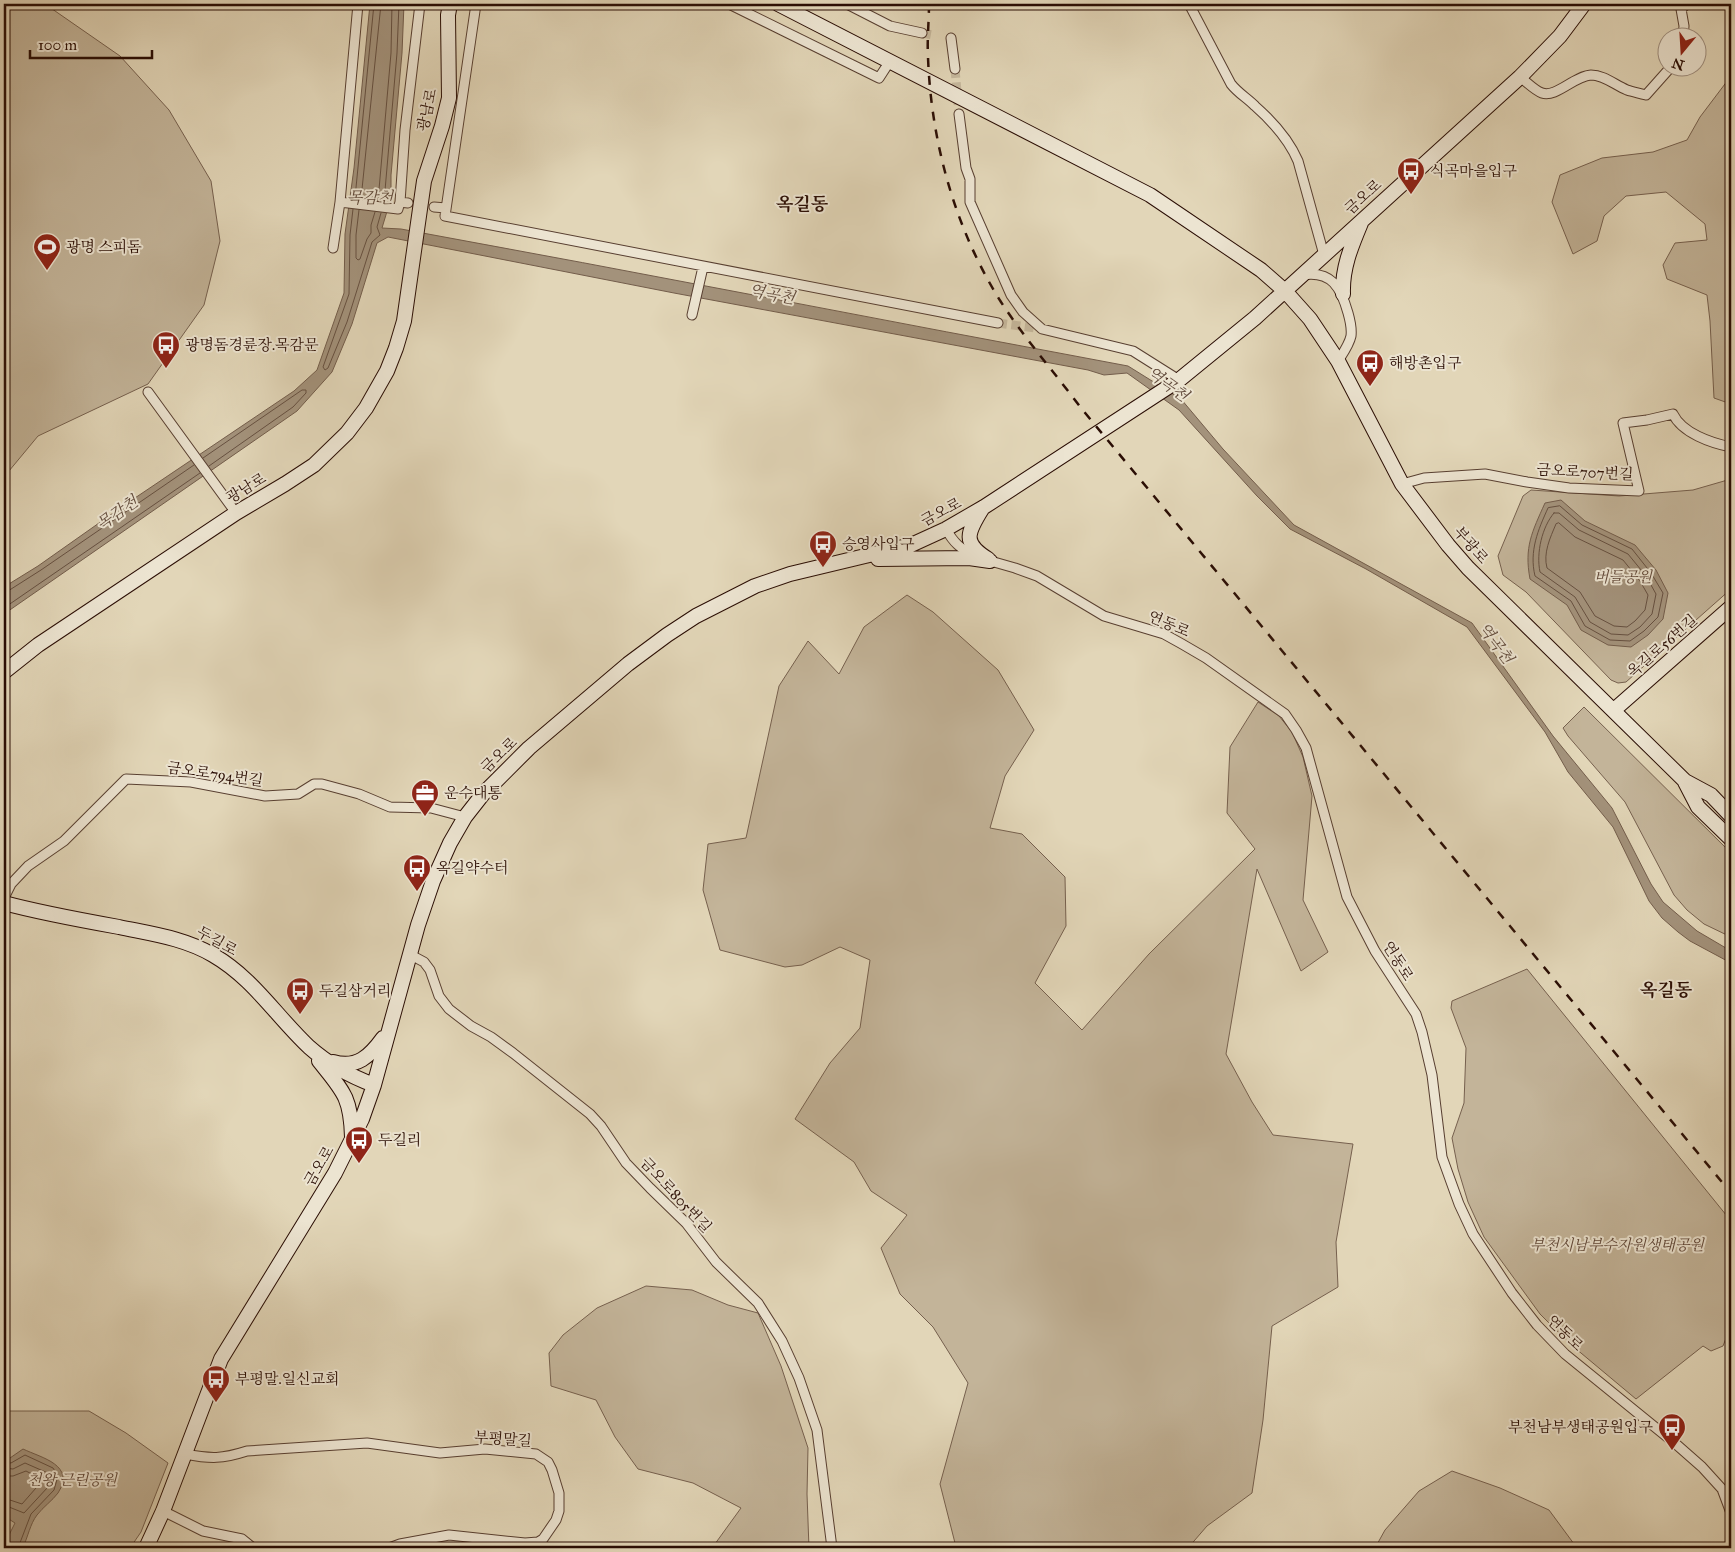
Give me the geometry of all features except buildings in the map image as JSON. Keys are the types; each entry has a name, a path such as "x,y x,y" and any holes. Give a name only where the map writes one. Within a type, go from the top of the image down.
{"main road":[{"name":"광남로","path":"4,672 38,646 236,513 314,465 346,433 366,408 380,384 396,348 405,313 414,262 424,181 450,98 448,15 450,4"},
{"name":"부광로","path":"778,4 1150,195 1238,252 1261,270 1285,291 1310,319 1338,361 1402,484 1448,545 1468,568 1685,781 1711,795 1731,816"},
{"name":"금오로","path":"146,1548 163,1511 221,1359 352,1142 374,1085 409,954 433,881 450,843 465,817 483,794 529,748 628,664 696,616 755,586 790,574 911,545 946,529 984,507 1177,382 1285,291 1520,77 1560,36 1584,4"},
{"path":"1343,294 1342,281 1348,254 1362,220"},
{"path":"984,507 971,529 970,537 975,551 990,561"},
{"path":"850,559 969,558 990,561"},
{"name":"옥길로56번길","path":"1614,710 1728,615"},
{"name":"부광로","path":"1685,781 1698,806 1731,840"},
{"name":"두길로","path":"4,903 164,936 198,946 243,976 296,1034 321,1057 345,1072 374,1085"},
{"path":"321,1057 344,1064 360,1061 374,1050 388,1031"},
{"path":"296,1034 338,1085 347,1100 352,1119 352,1142"}],"street":[{"path":"332,248 340,202 358,4"},
{"path":"340,202 402,205 405,130 420,4"},
{"path":"476,4 445,216 998,323"},
{"path":"729,4 879,78 890,61"},
{"path":"847,4 890,26 922,33"},
{"path":"1189,4 1238,93 1255,106 1292,148 1298,161 1324,255"},
{"path":"1684,28 1681,9 1687,4"},
{"path":"951,38 955,69"},
{"path":"1520,77 1544,94 1553,93 1582,76 1592,75 1602,77 1627,90 1646,95 1661,78"},
{"path":"959,114 966,168 970,179 970,202 1012,295 1024,312 1042,329 1133,351 1177,382"},
{"path":"434,207 446,208"},
{"path":"692,315 703,267"},
{"path":"1301,275 1320,274 1330,279 1343,294 1351,325 1351,335 1349,343 1338,361"},
{"path":"148,392 236,513"},
{"name":"금오로707번길","path":"1402,484 1424,478 1485,474 1569,488 1640,491 1623,423 1673,414 1678,423 1699,436 1716,444 1731,447"},
{"name":"연동로","path":"946,529 952,540 961,549 990,561 1037,576 1104,616 1164,634 1202,655 1285,714 1306,748 1346,897 1375,951 1416,1014 1432,1075 1442,1157 1459,1204 1473,1234 1512,1293 1537,1325 1565,1354 1727,1487 1731,1513"},
{"name":"금오로794번길","path":"4,898 11,884 28,866 64,841 126,779 191,782 265,796 298,794 314,784 322,784 359,794 390,807 431,808 465,817"},
{"name":"금오로805번길","path":"409,954 424,962 430,970 439,996 449,1009 471,1026 492,1037 590,1114 601,1126 626,1163 686,1223 716,1262 758,1303 782,1341 799,1378 817,1430 832,1548"},
{"name":"부평말길","path":"185,1454 210,1458 228,1457 247,1451 367,1443 440,1452 479,1449 536,1454 548,1462 559,1493 559,1511 556,1520 543,1539 538,1542 525,1543 449,1535 400,1544 389,1548"},
{"path":"163,1511 203,1531 242,1538 253,1548"}],"green space":[{"path":"4,4 45,4 120,56 169,110 211,181 220,241 204,305 148,384 38,436 4,477"},
{"path":"1731,76 1731,404 1714,398 1707,295 1667,279 1663,265 1675,243 1707,240 1705,224 1666,192 1626,196 1604,216 1597,241 1573,254 1552,202 1560,175 1602,158 1653,152 1687,140 1700,117"},
{"name":"버들공원","path":"1731,479 1731,589 1626,682 1618,683 1611,680 1526,592 1503,575 1498,556 1523,496 1531,490 1619,496 1693,490"},
{"path":"907,595 933,612 998,670 1034,730 1005,776 990,828 1022,834 1065,877 1066,926 1035,983 1082,1030 1149,954 1255,849 1227,813 1230,747 1258,702 1279,716 1292,732 1303,757 1312,796 1303,900 1328,952 1301,971 1257,869 1226,1054 1252,1102 1273,1135 1353,1144 1336,1242 1338,1287 1272,1326 1263,1420 1252,1493 1207,1526 1188,1548 952,1548 955,1543 940,1484 968,1383 933,1327 900,1294 881,1248 907,1215 871,1191 854,1162 795,1119 830,1063 860,1028 870,960 840,947 802,965 785,967 720,950 703,890 708,844 746,838 779,686 808,641 839,674 864,627"},
{"path":"1584,707 1731,853 1731,937 1704,924 1687,910 1674,895 1625,802 1568,736 1563,728"},
{"name":"부천시남부수자원생태공원","path":"1527,969 1731,1221 1731,1325 1723,1346 1711,1351 1703,1346 1636,1399 1569,1343 1540,1314 1484,1237 1468,1202 1458,1169 1452,1138 1464,1103 1466,1048 1451,1008 1452,1001"},
{"path":"646,1286 692,1290 728,1305 758,1313 781,1366 808,1448 809,1548 712,1548 741,1508 693,1483 638,1469 615,1437 596,1400 551,1386 549,1353 563,1335 597,1308"},
{"name":"천왕 근린공원","path":"4,1411 89,1411 126,1433 168,1463 141,1532 130,1548 4,1548"},
{"path":"1452,1471 1500,1488 1549,1510 1577,1548 1375,1548 1385,1530 1419,1491"}],"water":[{"name":"목감천","path":"370,4 404,4 402,53 391,175 391,198 382,228 401,229 1128,366 1181,399 1223,449 1294,525 1472,623 1553,736 1612,808 1651,884 1663,902 1697,931 1731,951 1731,963 1690,941 1662,918 1649,901 1613,827 1568,772 1545,732 1467,627 1366,569 1290,529 1257,496 1179,410 1127,373 1104,375 1088,370 674,293 388,237 377,243 352,324 332,372 297,411 4,614 4,587 38,566 126,504 294,391 317,370 344,293 345,234 354,168"},
{"path":"1561,500 1585,521 1635,545 1656,570 1668,593 1663,619 1648,635 1631,647 1608,645 1581,630 1567,605 1530,579 1528,558 1530,540 1536,523 1545,503"},
{"path":"23,1449 47,1459 60,1469 63,1476 62,1483 58,1493 39,1512 23,1547 6,1548 6,1541 15,1523 4,1516 4,1456 10,1458"}],"tunnel":[{"path":"922,33 933,35"},
{"path":"955,69 959,114"},
{"path":"998,323 1042,329"}],"railway":[{"path":"929,4 928,50 930,89 940,153 948,184 958,215 971,245 985,274 1010,316 1081,408 1731,1193"}],"place":[{"name":"식곡마을입구","path":"1411,195"},
{"name":"광명 스피돔","path":"47,271"},
{"name":"광명돔경륜장.목감문","path":"166,369"},
{"name":"해방촌입구","path":"1370,387"},
{"name":"승영사입구","path":"823,568"},
{"name":"운수대통","path":"425,817"},
{"name":"옥길약수터","path":"417,892"},
{"name":"두길삼거리","path":"300,1015"},
{"name":"두길리","path":"359,1164"},
{"name":"부평말.일신교회","path":"216,1403"},
{"name":"부천남부생태공원입구","path":"1672,1451"}],"district":[{"name":"옥길동","path":"802,204"},
{"name":"옥길동","path":"1666,990"}],"water label":[{"name":"역곡천","path":"772,294"},
{"name":"역곡천","path":"1168,384"},
{"name":"역곡천","path":"1496,643"}]}
